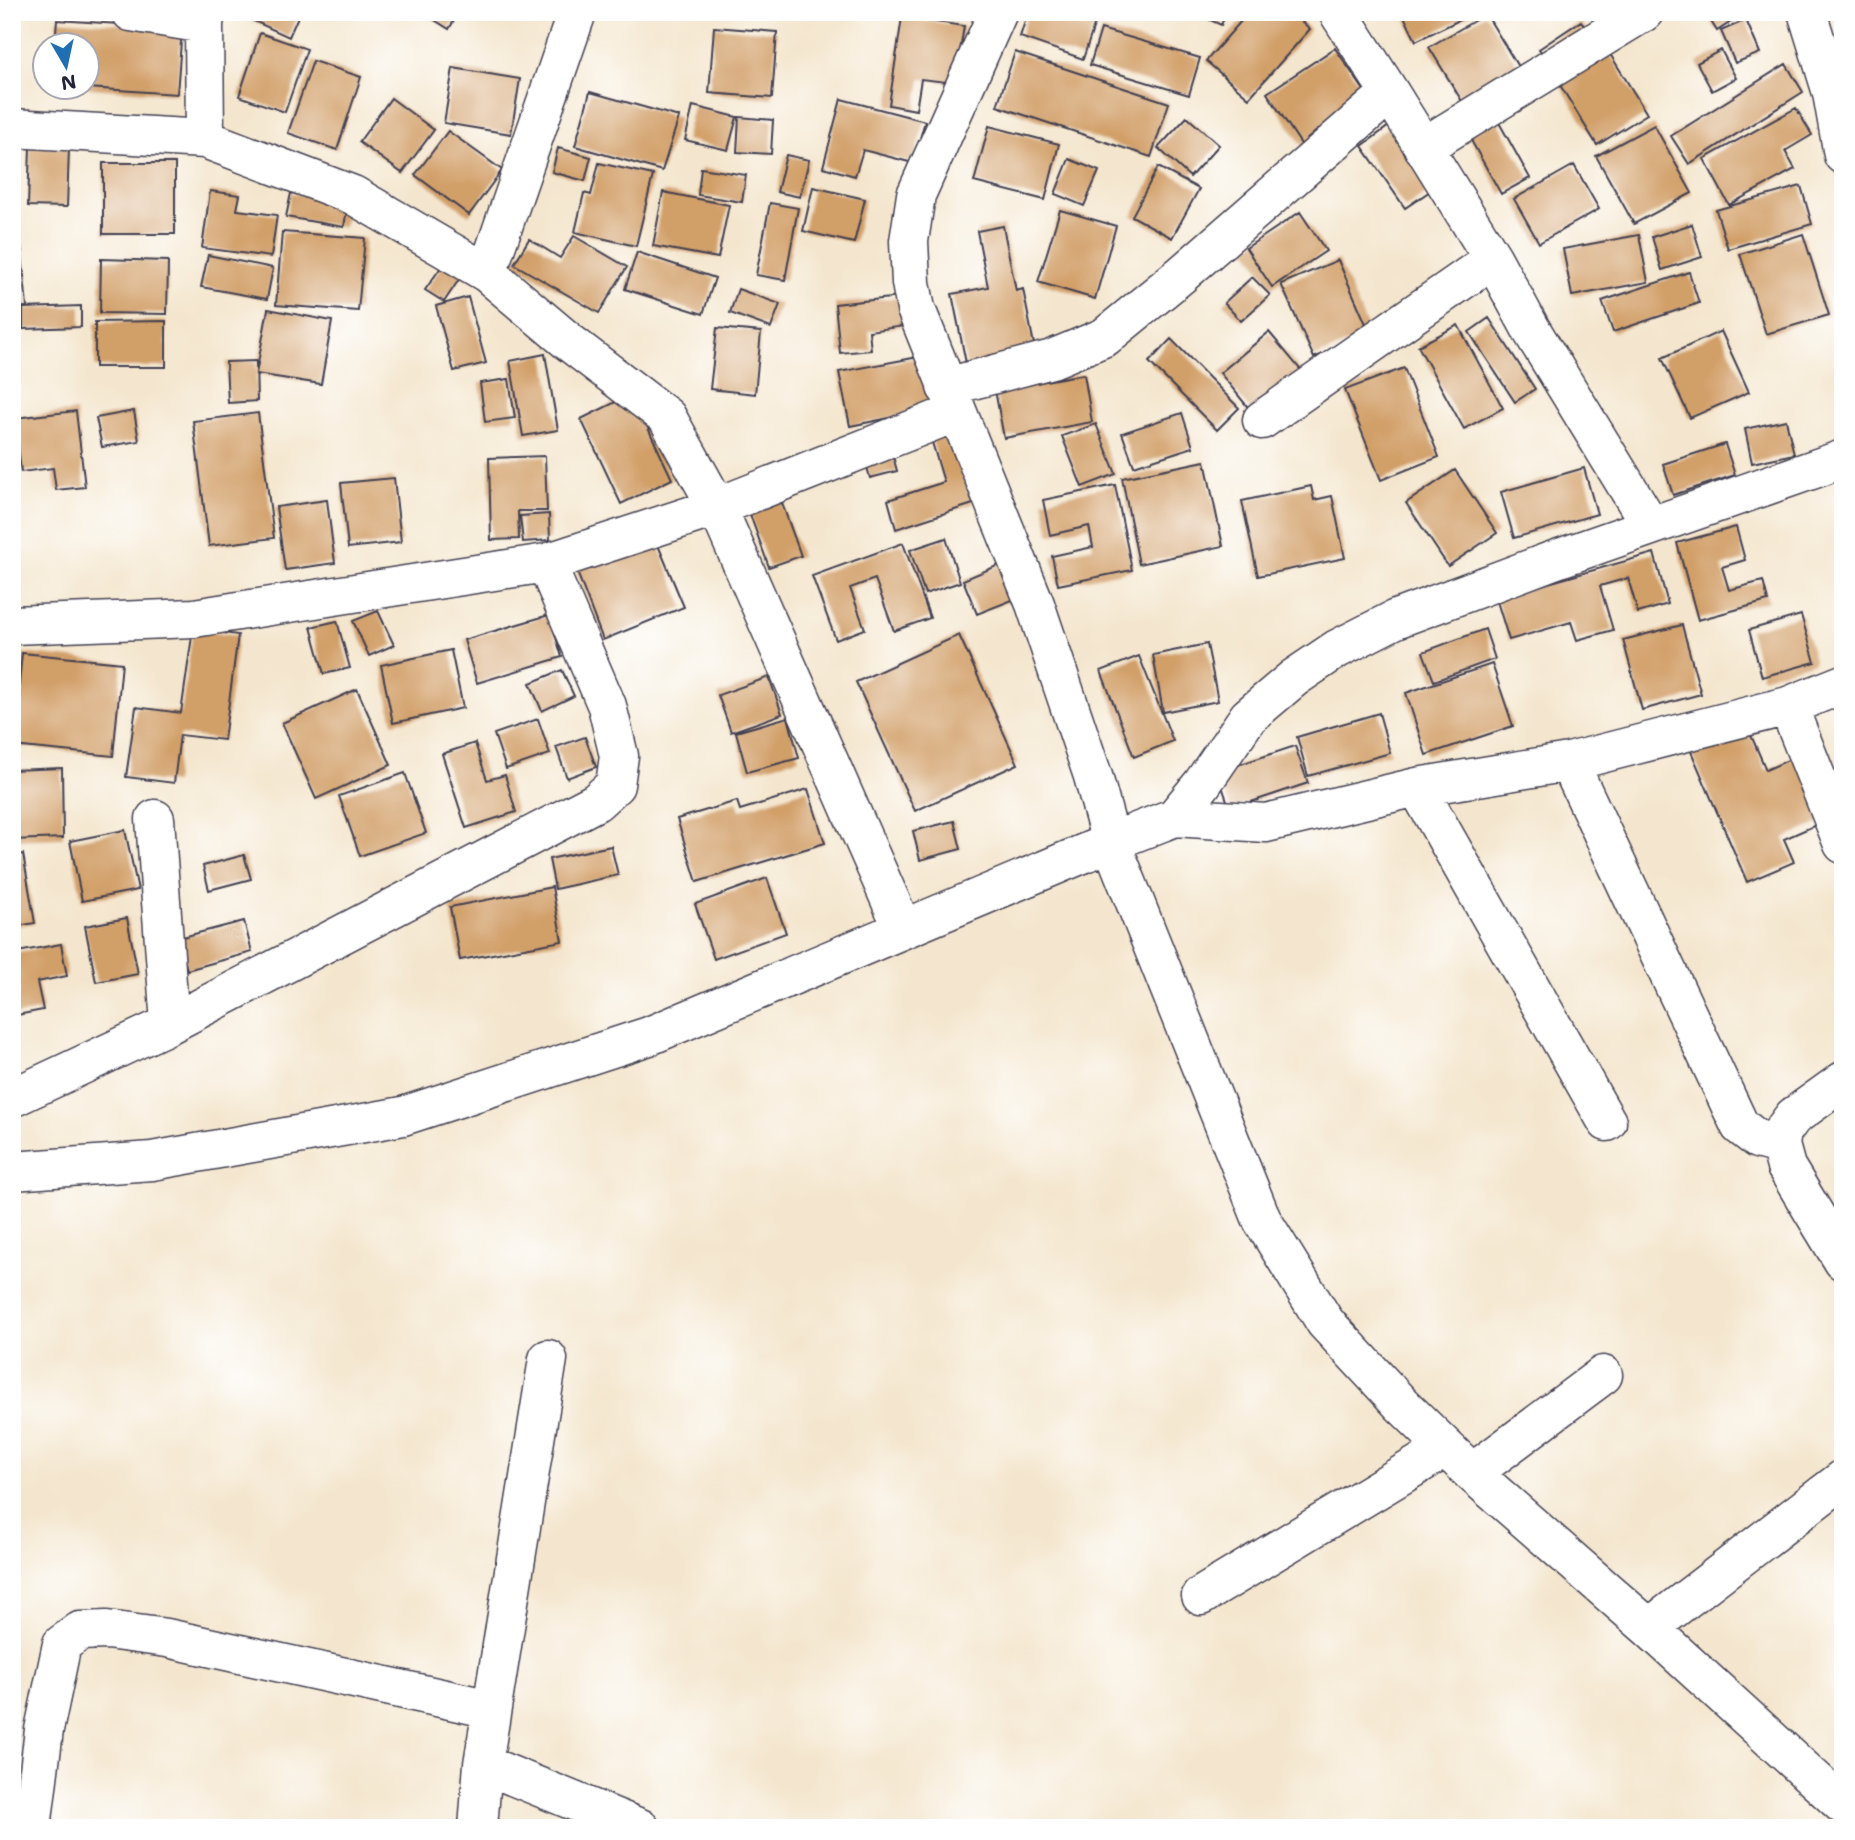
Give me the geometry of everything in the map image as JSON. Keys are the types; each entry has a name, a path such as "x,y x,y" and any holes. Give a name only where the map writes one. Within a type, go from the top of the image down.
{"street":[{"path":"131,12 205,18 205,139"},
{"path":"487,273 577,12"},
{"path":"998,12 916,195 909,241 911,283 916,309 1035,604 1093,776 1111,842 1262,1220 1325,1322 1401,1405 1843,1805"},
{"path":"1338,12 1493,259 1532,331 1651,526"},
{"path":"1423,147 1644,12"},
{"path":"1807,12 1837,92 1843,155"},
{"path":"12,625 194,618 547,562 718,506 952,400 1105,337 1181,275 1390,93"},
{"path":"12,128 205,139 353,195 487,273 569,342 667,417 718,506 903,929"},
{"path":"1262,420 1493,259"},
{"path":"1175,817 1202,784 1248,717 1294,678 1337,649 1396,619 1551,561 1843,459"},
{"path":"12,1098 170,1024 596,802 614,785 618,756 607,706 547,562"},
{"path":"12,1171 152,1161 403,1116 649,1036 1175,817 1266,823 1417,787 1569,762 1788,706 1843,684"},
{"path":"1788,706 1843,844"},
{"path":"1569,762 1740,1126 1756,1139 1780,1146"},
{"path":"1417,787 1607,1122"},
{"path":"155,819 170,1024"},
{"path":"1843,1081 1793,1117 1782,1132 1780,1146 1786,1167 1843,1261"},
{"path":"478,1828 491,1709 548,1359"},
{"path":"1201,1596 1459,1460 1603,1375"},
{"path":"1649,1628 1843,1479"},
{"path":"32,1828 44,1730 62,1644 80,1631 107,1630 167,1638 491,1709"},
{"path":"483,1764 640,1828"}],"building":[{"path":"234,12 300,12 289,37"},
{"path":"422,12 459,12 449,29"},
{"path":"1028,12 1098,14 1083,59 1020,37"},
{"path":"1193,12 1227,12 1221,25"},
{"path":"1249,12 1291,12 1310,29 1249,98 1206,61"},
{"path":"1402,12 1476,12 1416,41"},
{"path":"1705,12 1746,12 1717,31"},
{"path":"1486,14 1520,70 1463,103 1429,47"},
{"path":"902,17 964,26 955,83 921,79 916,110 889,105"},
{"path":"57,20 182,28 177,94 102,89 102,32 56,32"},
{"path":"1746,20 1760,53 1735,63 1721,31"},
{"path":"1581,21 1591,38 1550,65 1539,49"},
{"path":"714,27 777,32 772,98 709,93"},
{"path":"1101,29 1200,58 1189,95 1090,65"},
{"path":"260,33 307,49 285,112 239,96"},
{"path":"1335,48 1374,105 1305,150 1267,93"},
{"path":"1721,50 1736,78 1712,91 1697,63"},
{"path":"1015,52 1169,103 1151,157 997,106"},
{"path":"1610,54 1647,114 1597,145 1560,85"},
{"path":"313,61 361,77 337,150 288,133"},
{"path":"1786,64 1803,92 1689,164 1671,136"},
{"path":"453,68 520,79 511,134 444,123"},
{"path":"590,92 679,117 662,171 575,146"},
{"path":"391,98 434,130 402,173 359,142"},
{"path":"841,99 925,121 913,163 863,150 855,176 823,167"},
{"path":"693,106 737,117 728,150 685,140"},
{"path":"1796,108 1812,135 1785,151 1795,169 1729,205 1704,159"},
{"path":"739,117 773,120 771,154 737,152"},
{"path":"1187,117 1219,145 1190,177 1158,148"},
{"path":"1497,119 1530,178 1501,194 1468,135"},
{"path":"1654,125 1692,193 1634,224 1596,156"},
{"path":"989,126 1059,144 1045,200 974,182"},
{"path":"1389,126 1433,189 1405,208 1362,146"},
{"path":"448,131 502,170 469,215 415,175"},
{"path":"30,147 69,148 67,207 28,206"},
{"path":"558,148 591,157 585,181 552,172"},
{"path":"786,155 809,160 800,197 777,192"},
{"path":"1069,159 1099,171 1084,206 1055,194"},
{"path":"103,163 175,163 175,234 103,234"},
{"path":"599,163 653,175 636,246 575,232 584,193 591,195"},
{"path":"1574,165 1599,209 1539,243 1514,199"},
{"path":"1158,167 1199,189 1172,238 1132,216"},
{"path":"701,168 746,175 742,202 698,195"},
{"path":"12,169 27,307 12,308"},
{"path":"1801,186 1812,224 1728,249 1716,210"},
{"path":"813,187 865,199 854,243 803,231"},
{"path":"210,191 240,195 237,210 277,215 271,257 202,248"},
{"path":"663,192 729,205 718,258 653,246"},
{"path":"291,193 348,203 344,227 286,217"},
{"path":"770,203 798,208 785,280 756,275"},
{"path":"1060,210 1116,226 1095,299 1038,282"},
{"path":"1300,212 1326,251 1272,287 1246,248"},
{"path":"1692,224 1702,257 1662,270 1652,237"},
{"path":"1003,226 1016,291 1023,289 1037,360 968,373 952,294 988,287 977,231"},
{"path":"282,232 365,238 358,311 276,305"},
{"path":"1803,234 1829,315 1766,334 1740,254"},
{"path":"1639,235 1648,282 1572,296 1563,249"},
{"path":"574,236 627,267 599,313 514,264 529,239 560,258"},
{"path":"637,252 715,278 703,314 625,289"},
{"path":"208,255 273,268 267,299 201,287"},
{"path":"101,259 168,261 167,314 100,313"},
{"path":"446,260 464,272 444,302 425,290"},
{"path":"1338,260 1370,333 1314,358 1281,284"},
{"path":"1689,272 1699,303 1613,332 1602,301"},
{"path":"1252,277 1270,295 1241,321 1224,303"},
{"path":"738,289 780,304 771,328 730,313"},
{"path":"468,297 486,363 454,371 436,306"},
{"path":"900,297 904,326 869,331 871,350 840,353 835,304"},
{"path":"81,306 81,327 23,329 23,308"},
{"path":"268,309 332,321 321,384 256,374"},
{"path":"1489,318 1535,389 1515,402 1469,332"},
{"path":"166,321 166,367 95,367 95,322"},
{"path":"1458,325 1503,408 1464,429 1418,346"},
{"path":"717,328 761,332 755,394 710,389"},
{"path":"1721,331 1749,392 1690,418 1662,358"},
{"path":"1269,332 1305,375 1255,416 1220,373"},
{"path":"1171,339 1239,408 1217,430 1149,362"},
{"path":"545,354 558,430 523,436 510,361"},
{"path":"929,355 939,408 850,426 839,372"},
{"path":"256,361 257,401 228,403 226,362"},
{"path":"1404,368 1439,457 1381,480 1345,390"},
{"path":"1084,374 1092,422 1004,438 995,390"},
{"path":"509,379 515,418 485,422 480,383"},
{"path":"632,394 672,479 621,504 581,419"},
{"path":"76,411 85,487 56,490 53,468 21,472 15,418"},
{"path":"134,411 139,441 102,447 96,418"},
{"path":"258,413 274,538 209,546 193,421"},
{"path":"1182,413 1193,447 1134,466 1122,433"},
{"path":"1786,420 1794,454 1752,463 1745,429"},
{"path":"1096,424 1116,474 1082,487 1062,436"},
{"path":"951,433 973,504 896,529 888,500 944,482 931,439"},
{"path":"1725,444 1735,475 1673,495 1663,464"},
{"path":"891,449 897,471 870,478 864,456"},
{"path":"545,456 547,511 518,511 519,539 491,540 489,458"},
{"path":"1205,461 1223,546 1139,564 1122,478"},
{"path":"1584,468 1597,514 1514,538 1501,492"},
{"path":"1455,470 1497,533 1448,566 1406,503"},
{"path":"394,478 401,542 348,548 341,483"},
{"path":"1115,485 1132,570 1058,585 1052,556 1093,547 1089,526 1050,535 1043,500"},
{"path":"1311,486 1314,500 1332,496 1345,558 1258,576 1242,501"},
{"path":"779,495 801,556 769,567 747,506"},
{"path":"327,500 335,563 285,570 276,507"},
{"path":"549,514 550,540 523,542 520,516"},
{"path":"1736,527 1745,560 1722,567 1729,590 1763,581 1768,601 1698,620 1677,543"},
{"path":"653,533 684,607 603,640 574,564"},
{"path":"946,538 960,582 925,594 910,550"},
{"path":"903,543 930,618 894,631 875,579 850,588 865,629 836,640 812,576"},
{"path":"1654,553 1668,604 1638,613 1628,578 1600,586 1613,630 1577,640 1571,622 1509,640 1496,598"},
{"path":"1006,562 1020,597 977,614 963,580"},
{"path":"378,611 394,645 369,656 353,621"},
{"path":"549,615 562,657 477,683 464,640"},
{"path":"1801,615 1815,662 1762,677 1749,630"},
{"path":"337,621 350,668 324,674 311,627"},
{"path":"1682,625 1701,694 1642,710 1623,640"},
{"path":"193,629 238,635 224,740 180,735 174,783 126,777 136,707 181,713"},
{"path":"1485,629 1495,659 1434,681 1423,652"},
{"path":"959,635 1018,764 915,811 856,682"},
{"path":"1207,644 1218,701 1163,712 1153,655"},
{"path":"451,650 463,708 393,723 381,665"},
{"path":"22,653 122,663 113,756 13,746"},
{"path":"1139,656 1173,741 1134,757 1101,671"},
{"path":"1492,664 1513,726 1426,755 1406,693"},
{"path":"562,670 574,696 542,711 530,683"},
{"path":"769,677 782,714 731,732 718,695"},
{"path":"357,689 391,765 316,799 282,723"},
{"path":"1379,713 1390,753 1308,776 1297,737"},
{"path":"788,717 799,758 747,772 736,732"},
{"path":"538,719 550,754 506,769 494,734"},
{"path":"1744,719 1766,770 1797,756 1825,821 1784,839 1794,862 1747,882 1687,742"},
{"path":"585,737 596,767 567,778 556,747"},
{"path":"475,743 487,780 505,775 516,812 466,828 442,754"},
{"path":"1295,746 1308,783 1230,809 1217,772"},
{"path":"62,768 63,838 12,840 12,770"},
{"path":"405,773 426,833 360,856 339,796"},
{"path":"808,789 825,843 697,882 677,819 737,801 740,810"},
{"path":"954,821 961,849 920,860 913,831"},
{"path":"125,830 138,890 82,901 70,841"},
{"path":"611,846 618,875 555,889 549,859"},
{"path":"23,854 35,923 12,927 12,856"},
{"path":"244,855 251,879 209,890 203,866"},
{"path":"767,878 786,933 714,959 695,904"},
{"path":"552,887 562,941 460,960 450,907"},
{"path":"127,918 138,974 96,982 85,926"},
{"path":"244,921 252,952 187,970 179,938"},
{"path":"61,944 67,976 37,982 43,1010 12,1016 12,953"}]}
